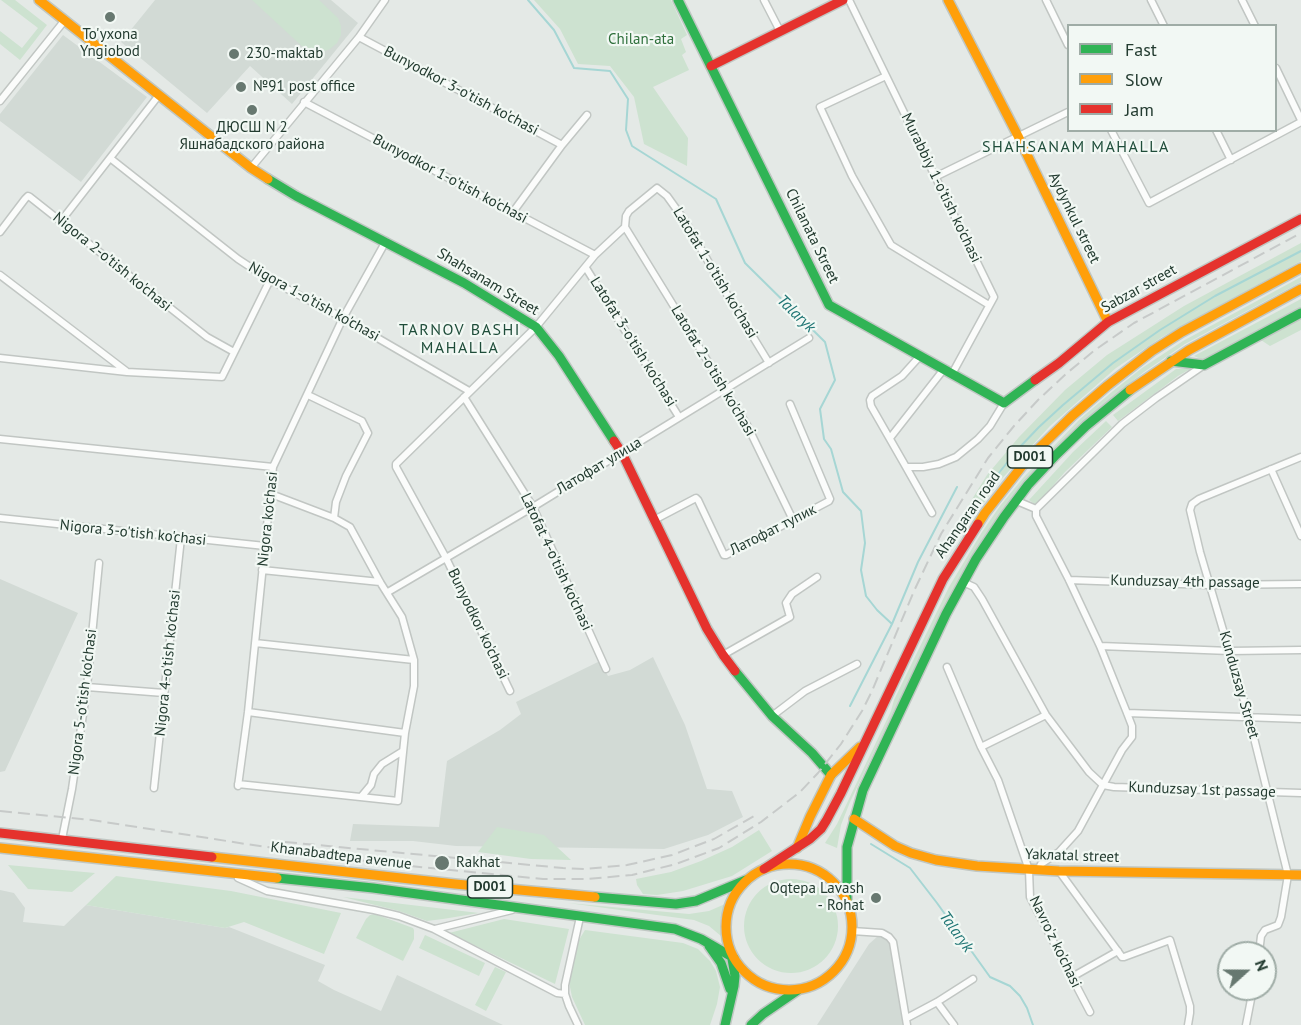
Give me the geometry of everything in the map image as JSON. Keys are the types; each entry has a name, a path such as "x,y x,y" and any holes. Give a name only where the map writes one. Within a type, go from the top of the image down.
{"main road":[{"name":"Shahsanam Street","path":"39,0 251,168 296,196 464,283 536,327 565,364 622,453 703,621 723,655 772,716 812,753 831,776"},
{"name":"Chilanata Street","path":"678,0 829,305 1004,403"},
{"path":"711,66 843,0"},
{"name":"Aydynkul street","path":"948,0 1018,136 1108,322"},
{"name":"Sabzar street","path":"1004,403 1059,363 1108,322 1301,219"},
{"name":"Ahangaran road","path":"764,869 814,836 826,821 943,579 985,513 1026,461 1072,416 1152,351 1182,332 1301,268"},
{"name":"Ahangaran road","path":"847,903 846,858 849,836 870,772 963,582 992,534 1016,501 1040,471 1086,426 1131,389 1208,339 1301,289"},
{"path":"1171,361 1204,365 1301,313"},
{"path":"797,848 831,776 864,744"},
{"name":"Yakлatal street","path":"854,819 896,846 921,856 977,867 1059,871 1301,875"},
{"name":"Khanabadtepa avenue","path":"0,833 455,884 676,904 706,897 746,880"},
{"name":"Khanabadtepa avenue","path":"0,848 373,888 675,929 732,954"},
{"path":"228,873 230,858"},
{"name":"D001","path":"781,864 808,867 831,880 847,903 852,931 846,953 838,966 821,981 800,990 777,989 749,976 732,954 726,931 727,912 734,894 746,880 764,869 781,864"},
{"path":"701,939 716,954 725,971 730,991 730,1007"},
{"path":"725,1025 735,982 732,954"},
{"path":"751,1025 800,990"}],"street":[{"path":"251,168 359,37 385,0"},
{"path":"764,0 780,31"},
{"name":"Murabbiy 1-o'tish ko'chasi","path":"849,0 993,294 994,297 989,306"},
{"path":"1046,0 1067,43"},
{"path":"1151,0 1163,24"},
{"path":"1242,0 1254,24"},
{"path":"0,101 65,20"},
{"name":"Bunyodkor 3-o'tish ko'chasi","path":"359,37 562,145"},
{"path":"1112,132 1148,203 1151,203 1301,121 1277,72"},
{"path":"886,76 820,107 852,176 891,245 989,306 948,371 890,438"},
{"path":"61,220 159,95"},
{"name":"Bunyodkor 1-o'tish ko'chasi","path":"304,102 596,255"},
{"path":"935,177 1067,112"},
{"path":"513,212 587,115"},
{"path":"1217,132 1231,160"},
{"name":"Nigora 1-o'tish ko'chasi","path":"110,158 238,259 270,280 344,318 469,391"},
{"name":"Latofat 1-o'tish ko'chasi","path":"625,227 629,211 657,188 667,196 685,221 769,363"},
{"name":"Nigora 2-o'tish ko'chasi","path":"0,232 28,196 207,338 234,352"},
{"path":"464,397 536,327 596,255 625,227"},
{"name":"Latofat 2-o'tish ko'chasi","path":"625,227 747,425 793,520"},
{"name":"Nigora ko'chasi","path":"361,797 238,785 248,712 273,467 344,318 386,241"},
{"name":"Latofat 3-o'tish ko'chasi","path":"586,268 679,417"},
{"path":"0,275 127,372"},
{"path":"0,358 127,372 222,377 270,280"},
{"name":"Латофат улица","path":"388,592 533,507 810,338"},
{"path":"920,356 902,376 872,396 870,400 871,406 932,513"},
{"path":"1034,870 1059,852 1078,831 1122,750 1132,737 1132,726 1100,646 1036,516 1036,509 1122,424 1204,365"},
{"path":"308,394 362,421 368,433 346,476 336,502 334,518"},
{"name":"Bunyodkor ko'chasi","path":"464,397 395,465 446,558 510,691"},
{"name":"Latofat 4-o'tish ko'chasi","path":"464,397 533,507 606,669"},
{"path":"906,467 939,464 956,457 990,426 1004,403"},
{"name":"Латофат тупик","path":"654,520 696,498 726,555 827,502 830,499 790,405"},
{"path":"0,439 273,467"},
{"path":"1301,457 1271,469 1301,536"},
{"name":"Kunduzsay Street","path":"1271,469 1194,501 1190,510 1209,585 1249,718 1288,875"},
{"path":"271,494 334,518 350,527 402,617 414,660 414,686 405,733 398,801 361,797"},
{"path":"1016,501 1036,509"},
{"name":"Nigora 3-o'tish ko'chasi","path":"0,518 265,546"},
{"name":"Nigora 4-o'tish ko'chasi","path":"154,788 182,538"},
{"name":"Nigora 5-o'tish ko'chasi","path":"62,839 87,687 99,563"},
{"path":"262,570 380,582"},
{"path":"723,655 790,617 786,603 792,594 817,577"},
{"name":"Kunduzsay 4th passage","path":"1069,580 1209,585 1301,584"},
{"path":"963,582 974,587 982,599 1046,715 1089,772 1103,785"},
{"path":"255,643 414,660"},
{"path":"1100,646 1230,651 1301,650"},
{"path":"772,716 805,691 857,664"},
{"name":"Navro'z ko'chasi","path":"947,667 981,747 998,780 1034,870 1030,897 1090,1012"},
{"path":"87,687 164,693"},
{"path":"248,712 405,733"},
{"path":"1127,713 1301,718"},
{"path":"981,747 1046,715"},
{"path":"361,797 371,785 374,774 381,764 403,751"},
{"name":"Kunduzsay 1st passage","path":"1103,785 1301,793"},
{"path":"1059,871 1122,957 1170,940 1190,1006 1188,1025"},
{"path":"228,873 267,891 399,916 434,929 557,993 565,994"},
{"path":"1260,941 1265,930 1278,925 1288,875"},
{"path":"434,929 521,908"},
{"path":"578,1025 565,994 566,976 580,916"},
{"path":"852,931 882,933 893,942 907,1022 973,979"},
{"path":"1072,977 1118,951"},
{"path":"1246,1025 1251,1001"},
{"path":"937,1002 954,1025"}],"shaded area":[{"name":"230-maktab","path":"155,0 331,0 358,23 292,104 250,66 207,113 121,42"},
{"path":"63,35 147,97 81,182 0,121 0,114"},
{"path":"0,579 78,613 5,771 0,772"},
{"path":"653,657 685,725 707,789 732,791 743,817 708,835 664,849 456,846 413,841 350,841 353,824 439,827 447,761 500,730 521,714 516,702 600,661 608,676 630,670"},
{"path":"0,890 14,893 25,908 23,922 64,926 86,905 229,927 325,965 318,981 381,1011 397,975 503,1025 0,1025"},
{"path":"878,936 886,938 890,944 905,1025 817,1025 869,944"}],"green space":[{"path":"1,0 15,0 47,25 20,60 0,44 0,31 22,48 38,28"},
{"path":"252,0 319,0 338,18 341,35 330,49 313,52 305,49"},
{"name":"Chilan-ata","path":"534,0 671,0 687,35 681,39 686,52 682,55 689,70 653,87 688,138 687,166 644,144 634,97 610,66 578,64 560,29"},
{"path":"1301,243 1301,261 1162,337 1116,368 1050,426 999,482 976,514 966,509 987,475 1019,437 1065,390 1107,355 1184,306"},
{"path":"1301,277 1301,282 1185,344 1144,372 1116,394 1026,480 894,711 850,802 841,825 837,848 825,843 837,824 949,587 982,532 1023,478 1080,419 1142,368 1183,341"},
{"path":"1301,299 1301,308 1203,360 1194,356"},
{"path":"1301,319 1301,330 1270,346 1261,340"},
{"path":"1192,368 1118,421 1113,415 1176,369"},
{"path":"1106,421 1112,427 1065,472 1036,505 1029,500 1073,452"},
{"path":"497,827 544,835 571,860 531,859 478,852"},
{"path":"759,830 772,851 732,876 683,891 657,895 643,894 637,885 636,879 671,872 701,861 732,847"},
{"path":"8,865 95,873 72,892 28,889"},
{"path":"116,876 231,891 341,913 324,954 244,922 225,928 86,905"},
{"path":"791,879 809,883 824,893 834,908 838,926 834,944 824,959 809,969 791,973 773,969 758,959 748,944 744,926 748,908 758,893 773,883"},
{"path":"343,897 479,913 427,921 399,911"},
{"path":"568,903 689,914 709,911 725,904 720,921 721,936 709,926 694,920"},
{"path":"375,914 413,928 414,939 403,961 356,938 366,919"},
{"path":"504,919 569,929 555,984 449,933"},
{"path":"585,930 683,943 698,949 716,971 720,987 710,1025 585,1025 572,997 569,982 576,945"},
{"path":"425,935 485,963 479,976 419,948"},
{"path":"495,967 506,972 486,1011 475,1005"}],"waterway":[{"name":"Talaryk","path":"528,0 554,30 574,68 610,71 628,99 626,130 632,146 716,199 745,263 825,342 835,380 820,409 824,439 831,449 843,492 861,511 865,543 861,570 866,596 892,624 850,706"},
{"path":"990,484 1039,427 1113,363 1215,296 1301,251"},
{"path":"892,624 918,562 957,487"},
{"name":"Talaryk","path":"871,844 910,868 990,977 1010,986 1020,996 1033,1025"}],"railway":[{"path":"0,811 92,820 379,863 543,879 586,879 632,875 676,864 719,848 761,822 800,792 841,744 872,691 941,534 988,458 1038,400 1095,350 1134,323 1301,233"},
{"path":"285,842 585,869 627,865 672,855 714,839 754,816"}],"traffic: fast":[{"path":"678,0 829,305 1004,403 1035,380"},
{"path":"268,179 296,196 464,283 536,327 559,356 614,441"},
{"path":"1171,361 1204,365 1301,313"},
{"path":"847,902 847,847 863,790 946,614 976,559 1028,485 1086,426 1130,390"},
{"path":"735,671 772,716 812,753 831,775"},
{"path":"277,878 373,888 675,929 701,939 734,958"},
{"path":"595,897 676,904 696,901 746,880"},
{"path":"709,946 721,963 730,989"},
{"path":"725,1025 734,986 732,959"},
{"path":"751,1025 798,990"}],"traffic: slow":[{"path":"39,0 251,168 268,179"},
{"path":"948,0 1018,136 1108,322"},
{"path":"978,524 1026,461 1107,386 1152,351 1182,332 1301,268"},
{"path":"1130,390 1189,350 1301,289"},
{"path":"797,848 831,775 860,747"},
{"path":"854,819 895,846 911,853 936,860 977,866 1059,871 1301,875"},
{"path":"0,848 277,878"},
{"path":"212,857 595,897"},
{"path":"789,864 813,869 834,882 847,903 852,927 847,951 834,972 813,985 789,990 765,985 744,972 731,951 726,927 731,903 744,882 765,869 789,864"}],"traffic: jam":[{"path":"711,66 843,0"},
{"path":"1035,380 1108,322 1301,219"},
{"path":"614,441 622,453 707,629 735,671"},
{"path":"764,869 810,839 826,821 943,579 978,524"},
{"path":"0,833 212,857"}],"place":[{"name":"To'yxona Yngiobod","path":"110,17"},
{"name":"230-maktab","path":"234,54"},
{"name":"№91 post office","path":"241,87"},
{"name":"ДЮСШ N 2 Яшнабадского района","path":"252,110"},
{"name":"Rakhat","path":"442,863"},
{"name":"Oqtepa Lavash - Rohat","path":"876,898"}],"district":[{"name":"SHAHSANAM MAHALLA","path":"1076,147"},
{"name":"TARNOV BASHI MAHALLA","path":"460,339"}]}
